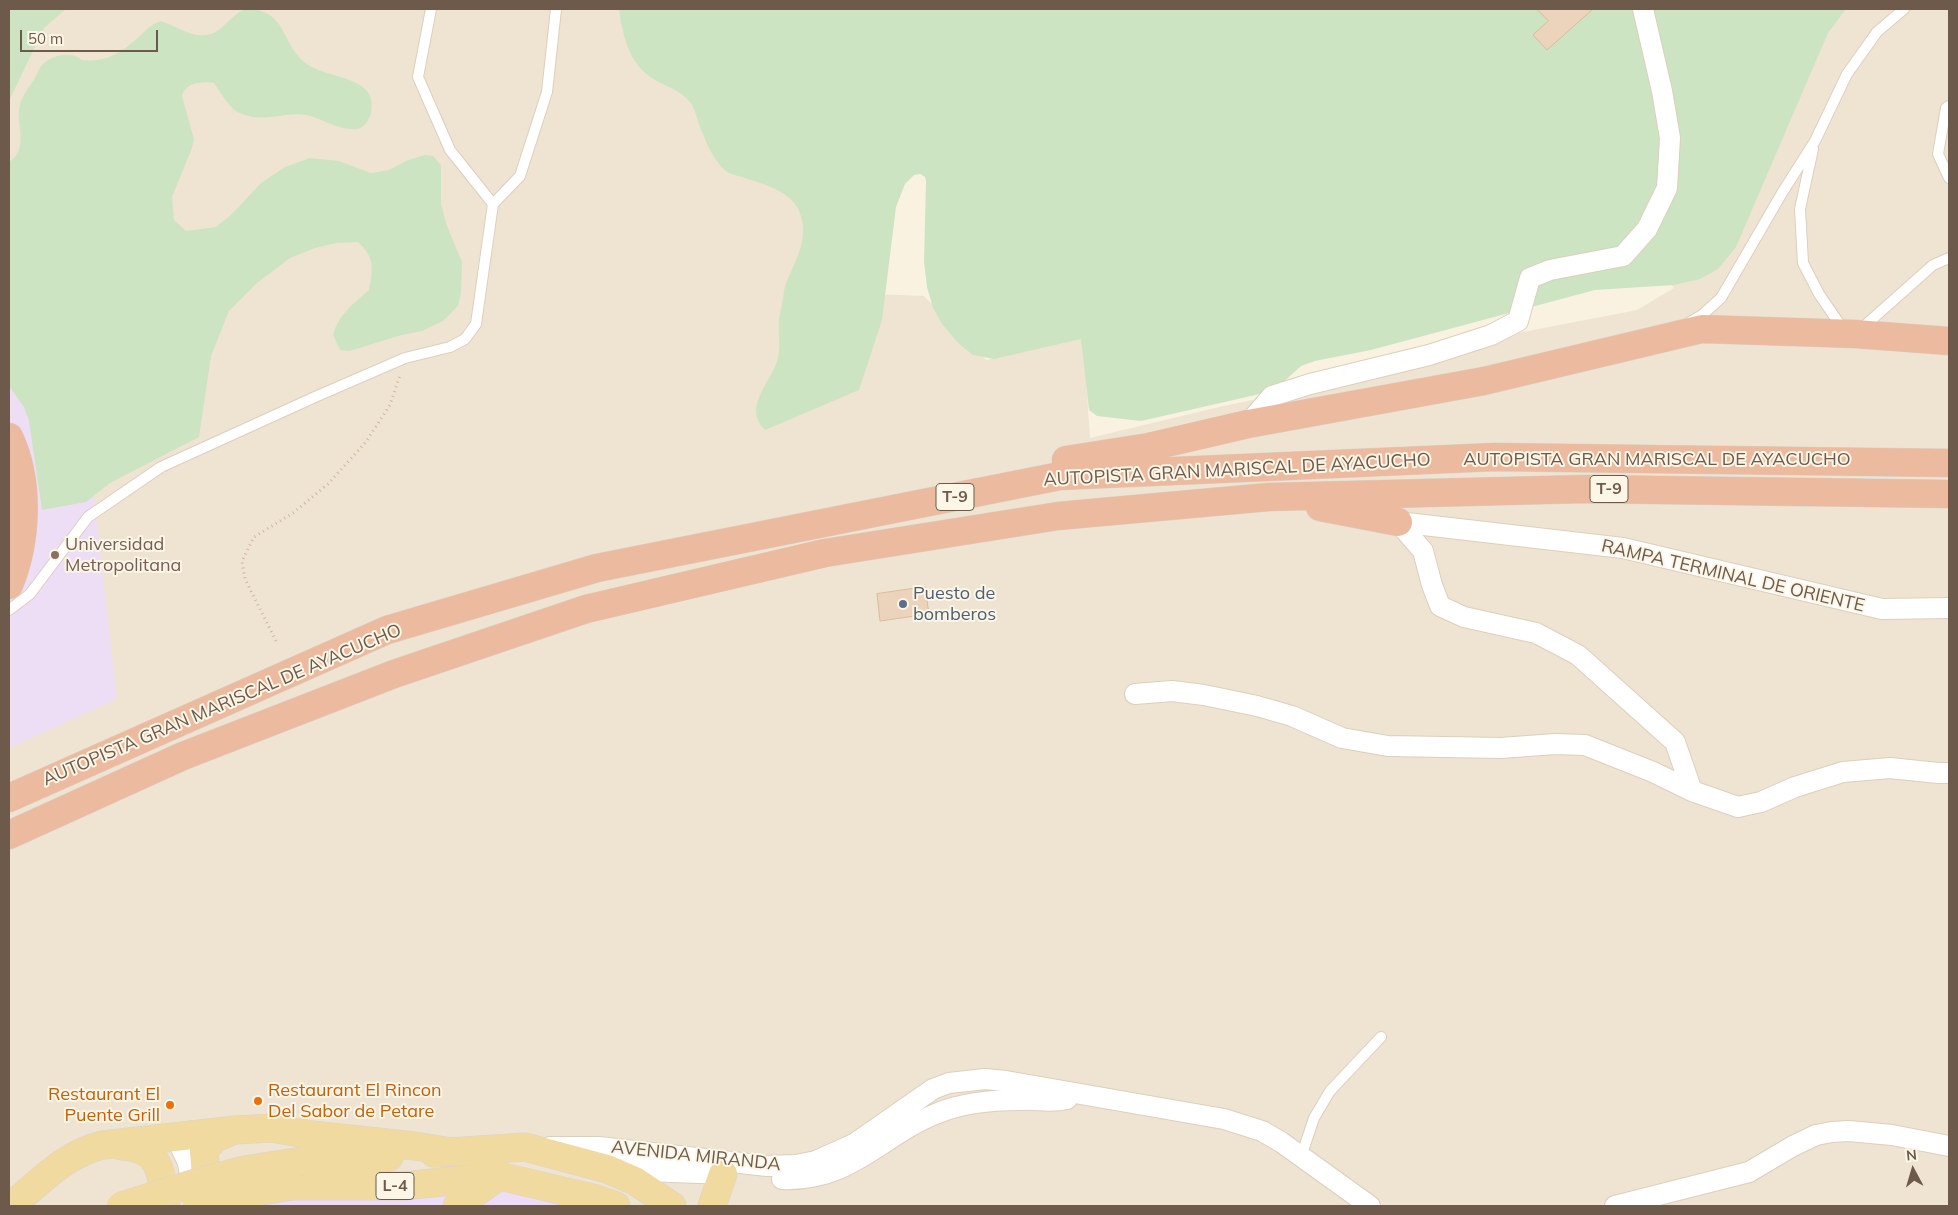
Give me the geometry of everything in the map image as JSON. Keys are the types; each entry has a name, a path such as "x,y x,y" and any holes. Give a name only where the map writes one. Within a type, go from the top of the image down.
{"highway":[{"path":"939,500 1038,465 1149,447 1248,424 1484,380 1702,329 1851,334 1949,341"},
{"path":"9,437 20,473 23,496 21,542 16,567 9,585"},
{"name":"AUTOPISTA GRAN MARISCAL DE AYACUCHO","path":"9,798 387,630 596,568 1060,476 1494,456 1949,463"},
{"name":"AUTOPISTA GRAN MARISCAL DE AYACUCHO","path":"9,835 183,756 394,674 586,609 825,553 1058,516 1269,497 1586,489 1949,494"},
{"path":"1269,497 1398,522"}],"main road":[{"name":"L-4","path":"11,1206 62,1164 82,1151 103,1146 176,1137 270,1128 452,1152"},
{"name":"L-4","path":"208,1206 204,1151 215,1138 235,1130"},
{"name":"L-4","path":"103,1146 134,1146 151,1156 160,1169 166,1206"},
{"name":"L-4","path":"121,1206 244,1170 302,1161 525,1147 607,1169 635,1181 672,1206"},
{"path":"457,1206 499,1176 607,1169"},
{"path":"712,1206 724,1174"},
{"name":"L-4","path":"195,1206 239,1195 291,1186 404,1186 499,1176 593,1198 616,1206"}],"street":[{"path":"1248,424 1272,396 1310,384 1429,355 1491,336 1518,321 1530,278 1550,270 1623,256 1647,229 1667,188 1670,138 1662,91 1643,9"},
{"path":"1398,522 1423,551 1440,606 1464,617 1536,633 1578,655 1675,742 1692,791"},
{"name":"RAMPA TERMINAL DE ORIENTE","path":"1398,522 1622,548 1882,610 1949,608"},
{"path":"1135,694 1172,691 1204,695 1257,706 1292,716 1342,738 1388,746 1501,748 1555,744 1585,745 1653,772 1692,791 1738,807 1761,802 1796,787 1843,772 1890,768 1949,773"},
{"name":"AVENIDA MIRANDA","path":"525,1147 599,1147 766,1166 796,1165 816,1161 854,1144 933,1089 949,1083 985,1079 1006,1080 1224,1119 1262,1131 1370,1206"},
{"name":"AVENIDA MIRANDA","path":"607,1169 724,1174 785,1179 815,1176 838,1170 864,1157 908,1126 939,1112 961,1105 990,1101 1023,1100 1052,1102 1083,1095"},
{"path":"1615,1206 1749,1172 1793,1146 1816,1136 1832,1132 1849,1131 1892,1135 1949,1146"},
{"path":"173,1165 176,1137"},
{"path":"176,1137 188,1163 195,1206"}],"lane":[{"path":"431,9 418,77 450,150 493,204"},
{"path":"9,610 30,594 88,517 161,467 314,397 405,358 450,347 465,339 476,324 493,204 520,176 547,92 556,9"},
{"path":"1660,338 1702,315 1721,298 1782,192 1815,141 1847,74 1877,32 1904,9"},
{"path":"1949,106 1946,108 1938,154 1949,178"},
{"path":"1815,141 1800,209 1803,263 1819,294 1851,334 1933,265 1949,258"},
{"path":"1301,1157 1314,1118 1330,1091 1381,1037"}],"path":[{"path":"276,641 245,579 242,561 254,537 292,513 328,484 365,443 390,405 405,358"}],"shaded area":[{"path":"9,9 731,9 874,294 924,296 986,360 1083,337 1090,438 1219,407 1377,374 1523,332 1637,310 1674,288 1435,9 1949,9 1949,1206 9,1206"},
{"name":"Universidad Metropolitana","path":"9,262 84,411 117,699 9,748"},
{"path":"499,1176 616,1206 197,1206"}],"green space":[{"path":"9,9 66,9 44,28 9,101"},
{"path":"245,9 258,10 268,14 275,20 303,61 324,72 359,84 367,91 371,100 371,113 366,123 357,129 344,128 299,114 267,117 250,116 234,109 214,83 204,82 190,86 182,96 194,139 172,197 174,220 186,231 216,227 232,214 261,183 285,167 310,158 339,161 371,173 389,170 408,160 425,155 433,156 441,165 441,204 447,226 462,262 461,293 458,306 443,321 422,331 398,336 350,351 340,350 333,335 339,321 347,310 369,290 372,269 370,258 358,242 336,243 315,248 290,258 257,283 229,311 211,356 199,437 110,483 86,502 42,510 29,421 24,407 9,386 9,162 19,150 19,111 21,101 41,66 52,58 62,55 73,55 82,60 107,58 122,50 150,26 161,21 196,35 210,34 217,31"},
{"path":"619,9 1846,9 1828,33 1736,247 1718,269 1700,279 1674,285 1595,290 1371,350 1315,361 1301,366 1279,386 1260,394 1141,421 1097,416 1089,410 1081,339 994,359 973,355 958,343 942,324 933,308 927,287 924,262 926,182 925,177 920,174 914,175 905,184 896,207 882,320 859,390 765,430 758,421 757,403 778,358 779,319 784,290 802,239 803,230 799,211 790,198 776,189 729,173 722,168 708,145 688,100 680,93 646,74 633,58 625,40"}],"building":[{"path":"1537,9 1593,9 1547,50 1533,35 1548,21"},
{"name":"Puesto de bomberos","path":"925,587 929,614 880,621 877,594"}],"place":[{"name":"Universidad Metropolitana","path":"55,555"},
{"name":"Puesto de bomberos","path":"903,604"},
{"name":"Restaurant El Rincon Del Sabor de Petare","path":"258,1101"},
{"name":"Restaurant El Puente Grill","path":"170,1105"}]}
